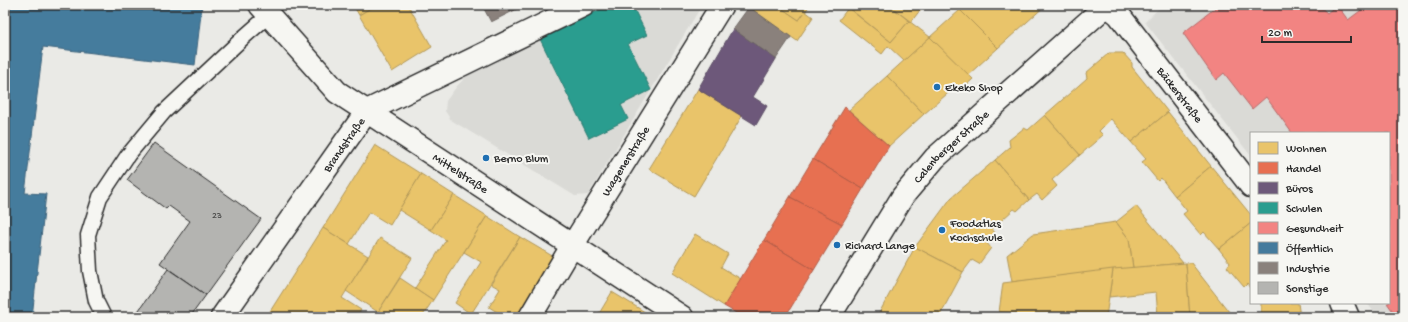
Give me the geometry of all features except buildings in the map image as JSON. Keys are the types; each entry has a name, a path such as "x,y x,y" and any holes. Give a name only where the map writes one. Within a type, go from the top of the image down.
{"street":[{"name":"Brandstraße","path":"222,317 367,111 584,5"},
{"name":"Wagenerstraße","path":"530,317 572,246 722,5"},
{"name":"Bäckerstraße","path":"1107,5 1119,15 1250,185"},
{"name":"Calenberger Straße","path":"829,317 903,196 935,158 1107,5"},
{"name":"Mittelstraße","path":"265,10 337,92 682,317"},
{"path":"1342,304 1348,317"}],"lane":[{"path":"104,317 96,301 90,271 88,235 100,197 128,155 164,112 244,37 265,10"}],"shaded area":[{"path":"606,5 702,5 588,195 575,196 451,120 445,111 446,101 457,86 471,72"},
{"path":"1162,5 1403,5 1403,317 1378,317 1368,304 1390,304 1390,132 1250,132 1250,155 1145,22"}],"place":[{"name":"Ekeko Shop","path":"937,87"},
{"name":"Berno Blum","path":"486,158"},
{"name":"Foodatlas Kochschule","path":"942,230"},
{"name":"Richard Lange","path":"837,245"}]}
